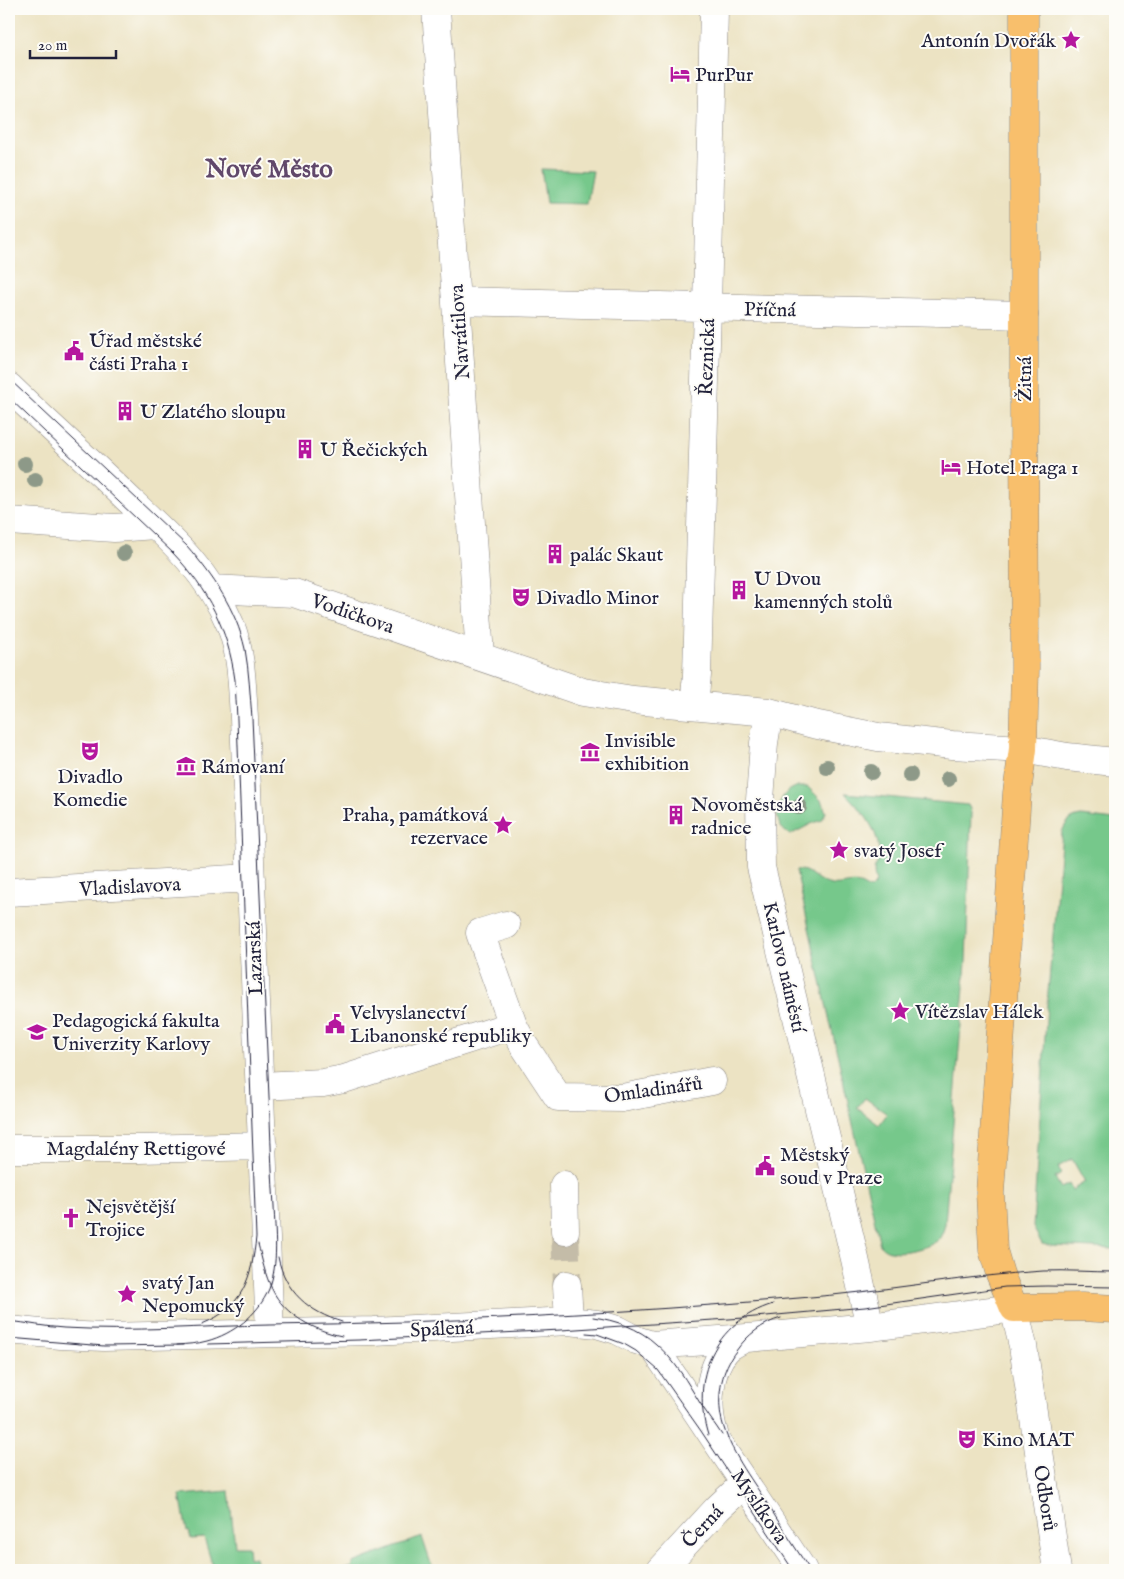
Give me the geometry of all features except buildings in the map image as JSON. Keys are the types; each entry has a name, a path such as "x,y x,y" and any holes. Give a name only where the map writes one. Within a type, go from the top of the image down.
{"main road":[{"name":"Žitná","path":"1023,749 1025,669 1024,9"},
{"path":"1023,749 1017,793 990,1193 993,1250 1000,1274 1014,1308 1082,1307 1115,1309"}],"street":[{"name":"Navrátilova","path":"436,9 480,656"},
{"name":"Řeznická","path":"694,705 707,307 714,9"},
{"name":"Příčná","path":"457,301 1024,314"},
{"path":"9,387 192,561 212,589"},
{"path":"9,521 114,528 155,525"},
{"name":"Vodičkova","path":"212,589 294,593 583,692 633,700 769,712"},
{"name":"Lazarská","path":"212,589 231,626 242,680 270,1333"},
{"path":"769,712 813,724 878,737 952,745 1023,749 1067,758 1115,762"},
{"name":"Karlovo náměstí","path":"769,712 764,743 760,800 761,867 870,1327"},
{"name":"Vladislavova","path":"9,892 251,878"},
{"name":"Omladinářů","path":"506,925 480,933 514,1025 523,1044 558,1097 622,1098 712,1081"},
{"path":"260,1086 323,1083 344,1079 514,1025"},
{"name":"Magdalény Rettigové","path":"10,1149 262,1146"},
{"path":"564,1185 565,1231"},
{"path":"567,1285 569,1321"},
{"path":"870,1327 1014,1308"},
{"name":"Odborů","path":"1014,1308 1023,1346 1057,1570"},
{"name":"Spálená","path":"9,1330 104,1337 384,1331 569,1321 617,1330 644,1343 652,1344 870,1327"},
{"name":"Myslíkova","path":"717,1442 710,1417 709,1402 713,1378 726,1350 747,1338"},
{"name":"Myslíkova","path":"652,1344 803,1570"},
{"name":"Černá","path":"662,1570 718,1508 746,1484"}],"green space":[{"path":"541,169 593,171 587,204 546,203"},
{"path":"796,787 808,787 821,800 826,812 822,820 790,835 781,827 777,815 782,798"},
{"path":"845,793 968,805 971,813 966,962 945,1224 941,1236 935,1242 923,1248 908,1251 890,1251 880,1245 796,870 805,871 833,885 856,883 870,889 876,883 874,871 879,857 877,838 864,814","holes":["865,1098 887,1114 879,1125 857,1108"]},
{"path":"1077,817 1115,820 1115,1249 1042,1244 1033,1227 1047,1004 1062,832 1071,819","holes":["1072,1159 1085,1182 1072,1190 1069,1184 1061,1188 1055,1178 1061,1174 1058,1167"]},
{"path":"229,1491 235,1546 248,1546 249,1558 255,1557 258,1570 214,1570 204,1538 191,1539 189,1531 187,1532 180,1495"},
{"path":"422,1537 433,1570 342,1570 353,1567 353,1563"}],"tunnel":[{"path":"565,1231 567,1285"}],"tram line":[{"path":"9,379 187,546 206,569 230,607 245,649 252,718 276,1248 274,1269 269,1289 264,1298 244,1322 217,1338 200,1343 177,1345"},
{"path":"9,398 173,553 185,567 215,611 232,661 237,719 256,1237 252,1265 243,1290 227,1309 202,1324"},
{"path":"258,1244 270,1284 284,1307 311,1326 342,1336"},
{"path":"278,1257 286,1281 300,1299 319,1313 342,1322"},
{"path":"9,1321 57,1327 116,1329 469,1320 601,1313 799,1298 1012,1273 1043,1271 1115,1272"},
{"path":"208,1344 359,1340 561,1330 744,1318 865,1307 1005,1287 1115,1287"},
{"path":"708,1435 703,1414 702,1393 705,1373 712,1355 722,1338 735,1324 753,1312 773,1304"},
{"path":"593,1317 610,1320 642,1333 663,1350 675,1364 722,1435"},
{"path":"781,1318 756,1330 740,1345 731,1358 724,1374 720,1391 720,1408 727,1437 738,1458 810,1570"},
{"path":"586,1333 597,1334 624,1344 636,1351 658,1370 701,1431 793,1570"},
{"path":"9,1338 104,1346 183,1345"}],"place":[{"name":"Antonín Dvořák","path":"1071,40"},
{"name":"PurPur","path":"680,74"},
{"name":"Úřad městské části Praha 1","path":"74,351"},
{"name":"U Zlatého sloupu","path":"125,411"},
{"name":"U Řečických","path":"305,449"},
{"name":"Hotel Praga 1","path":"951,467"},
{"name":"palác Skaut","path":"555,554"},
{"name":"U Dvou kamenných stolů","path":"739,590"},
{"name":"Divadlo Minor","path":"521,597"},
{"name":"Divadlo Komedie","path":"90,751"},
{"name":"Invisible exhibition","path":"590,752"},
{"name":"Rámovaní","path":"186,766"},
{"name":"Novoměstská radnice","path":"676,815"},
{"name":"Praha, památková rezervace","path":"503,825"},
{"name":"svatý Josef","path":"839,850"},
{"name":"Vítězslav Hálek","path":"900,1011"},
{"name":"Velvyslanectví Libanonské republiky","path":"335,1024"},
{"name":"Pedagogická fakulta Univerzity Karlovy","path":"37,1032"},
{"name":"Městský soud v Praze","path":"765,1166"},
{"name":"Nejsvětější Trojice","path":"71,1218"},
{"name":"svatý Jan Nepomucký","path":"127,1294"},
{"name":"Kino MAT","path":"967,1439"}],"district":[{"name":"Nové Město","path":"269,168"}]}
